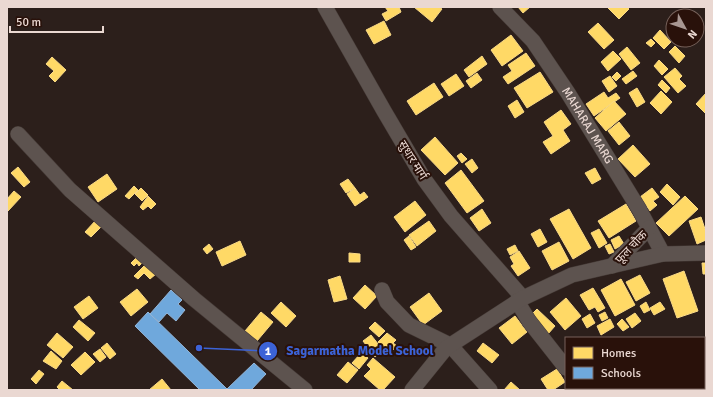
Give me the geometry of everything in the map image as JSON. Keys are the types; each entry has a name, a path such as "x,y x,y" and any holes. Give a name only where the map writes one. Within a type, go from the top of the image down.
{"street":[{"name":"सुधार मार्ग","path":"325,7 424,179 451,216 520,300 529,321 565,367"},
{"name":"MAHARAJ MARG","path":"500,7 538,48 568,93 663,254"},
{"path":"18,134 70,190 194,299 305,390"},
{"name":"फूल चौक","path":"612,266 649,228"},
{"path":"412,390 450,345 520,300 572,275 663,254 706,253"},
{"path":"382,290 387,302 409,325 450,345 490,390"}],"building: Homes":[{"path":"385,7 399,7 401,12 386,21 382,14 388,11"},
{"path":"414,7 439,7 442,9 432,22"},
{"path":"518,7 530,7 523,13"},
{"path":"607,7 627,7 629,9 619,19"},
{"path":"384,21 391,35 374,44 366,30"},
{"path":"598,23 614,40 604,49 588,32"},
{"path":"660,30 665,35 665,48 664,49 653,38"},
{"path":"511,35 523,51 502,66 491,50"},
{"path":"651,39 655,43 651,47 646,43"},
{"path":"627,47 640,63 631,70 619,54"},
{"path":"673,48 677,48 685,56 679,63 669,52"},
{"path":"613,51 621,59 608,71 601,62"},
{"path":"526,53 535,66 508,84 503,77 512,71 508,65"},
{"path":"482,56 487,64 469,77 464,70"},
{"path":"52,57 66,70 55,82 49,76 54,71 46,64"},
{"path":"659,60 668,69 662,75 654,66"},
{"path":"675,68 682,76 679,79 686,86 678,93 664,77"},
{"path":"633,71 637,76 626,84 622,79"},
{"path":"540,72 553,92 527,108 514,88"},
{"path":"617,72 621,76 616,81 612,77"},
{"path":"477,73 482,80 471,88 466,81"},
{"path":"456,74 464,86 449,96 441,84"},
{"path":"610,76 617,86 609,92 602,81"},
{"path":"662,80 670,88 666,93 658,85"},
{"path":"434,83 443,97 416,115 407,101"},
{"path":"637,88 645,102 637,107 629,93"},
{"path":"661,91 672,102 661,114 650,103"},
{"path":"604,92 608,98 616,93 620,98 594,116 586,104"},
{"path":"706,93 706,114 696,104"},
{"path":"517,100 524,112 515,118 508,106"},
{"path":"614,101 626,114 606,131 595,118"},
{"path":"561,110 571,124 563,130 570,141 551,154 543,142 553,136 544,122"},
{"path":"619,122 630,136 619,145 608,131"},
{"path":"435,137 458,163 445,175 421,150"},
{"path":"633,145 650,164 635,177 618,159"},
{"path":"461,153 467,159 462,163 457,156"},
{"path":"472,159 478,168 472,173 465,164"},
{"path":"18,167 30,182 24,187 11,173"},
{"path":"595,168 601,179 592,184 585,173"},
{"path":"461,170 484,201 467,213 445,183"},
{"path":"107,174 117,189 98,202 88,187"},
{"path":"348,179 355,188 346,193 340,184"},
{"path":"667,184 680,197 673,205 660,192"},
{"path":"134,186 138,190 129,199 125,196"},
{"path":"141,188 148,195 142,201 135,194"},
{"path":"355,188 360,195 364,192 368,197 355,206 347,194"},
{"path":"652,188 659,197 653,201 657,205 650,211 640,197"},
{"path":"14,191 21,197 8,211 7,199"},
{"path":"148,196 156,204 151,209 148,206 143,210 140,207"},
{"path":"685,196 698,209 669,236 656,223"},
{"path":"415,201 426,215 405,232 394,217"},
{"path":"626,204 636,221 609,238 598,221"},
{"path":"482,209 491,223 479,231 470,218"},
{"path":"569,209 591,248 573,259 550,219"},
{"path":"701,217 706,232 706,240 697,244 689,221"},
{"path":"96,220 102,226 91,237 85,232"},
{"path":"429,221 436,231 417,246 409,235"},
{"path":"540,229 547,242 538,247 531,234"},
{"path":"599,229 607,243 599,248 591,233"},
{"path":"409,236 416,247 411,250 404,240"},
{"path":"619,236 624,244 615,249 611,240"},
{"path":"240,241 246,255 222,266 216,252"},
{"path":"559,242 569,261 552,270 542,251"},
{"path":"209,244 213,249 207,254 203,249"},
{"path":"610,244 614,252 609,254 605,246"},
{"path":"515,245 518,251 510,255 507,249"},
{"path":"519,251 530,268 518,276 511,266 514,264 510,257"},
{"path":"349,253 360,254 360,262 349,262"},
{"path":"137,257 143,262 139,266 137,263 134,266 131,263"},
{"path":"702,263 706,263 706,274 703,274"},
{"path":"146,264 156,274 150,279 144,273 138,279 134,276"},
{"path":"684,271 698,311 677,318 663,279"},
{"path":"640,275 650,293 636,301 626,282"},
{"path":"340,276 347,299 334,302 328,280"},
{"path":"621,279 635,305 615,316 601,290"},
{"path":"365,285 377,296 365,309 353,298"},
{"path":"593,288 605,308 598,312 595,307 589,310 580,295"},
{"path":"137,289 148,302 131,316 120,302"},
{"path":"429,293 442,311 423,325 410,307"},
{"path":"89,296 98,308 83,319 74,307"},
{"path":"566,298 581,316 565,330 550,312"},
{"path":"281,302 296,316 286,327 271,313"},
{"path":"646,302 650,310 644,313 640,306"},
{"path":"660,302 665,309 654,315 650,308"},
{"path":"537,309 555,326 548,334 529,317"},
{"path":"261,312 273,322 257,341 245,331"},
{"path":"605,312 608,318 602,321 599,315"},
{"path":"635,313 641,321 632,328 626,319"},
{"path":"590,314 595,323 587,328 582,319"},
{"path":"515,316 527,332 512,344 499,328"},
{"path":"610,319 614,327 601,335 597,326"},
{"path":"622,319 629,327 623,331 617,324"},
{"path":"79,320 95,333 88,341 73,327"},
{"path":"375,322 385,331 379,337 369,328"},
{"path":"57,333 73,347 63,358 47,345"},
{"path":"387,333 396,340 393,343 397,346 390,353 378,342"},
{"path":"371,335 383,350 375,357 363,341"},
{"path":"107,343 116,354 110,359 101,348"},
{"path":"483,343 499,355 492,363 477,351"},
{"path":"100,349 106,357 100,362 93,354"},
{"path":"51,351 62,361 56,369 43,361"},
{"path":"85,352 95,362 81,375 71,365"},
{"path":"361,353 368,358 359,369 352,363"},
{"path":"373,358 395,377 383,390 380,390 364,376 371,369 367,365"},
{"path":"348,362 358,370 347,383 337,375"},
{"path":"557,369 565,382 553,390 548,390 541,379"},
{"path":"39,370 44,374 36,384 31,379"},
{"path":"162,379 171,390 149,390"},
{"path":"62,381 73,390 60,390 57,387"},
{"path":"511,382 520,390 504,390"},
{"path":"618,389 619,390 602,390"}],"building: Schools":[{"path":"171,290 182,300 178,304 185,310 176,321 167,313 159,322 150,314"},
{"path":"148,312 227,389 254,363 266,374 251,390 200,390 135,326"}],"place":[{"name":"Sagarmatha Model School","path":"199,348"}]}
